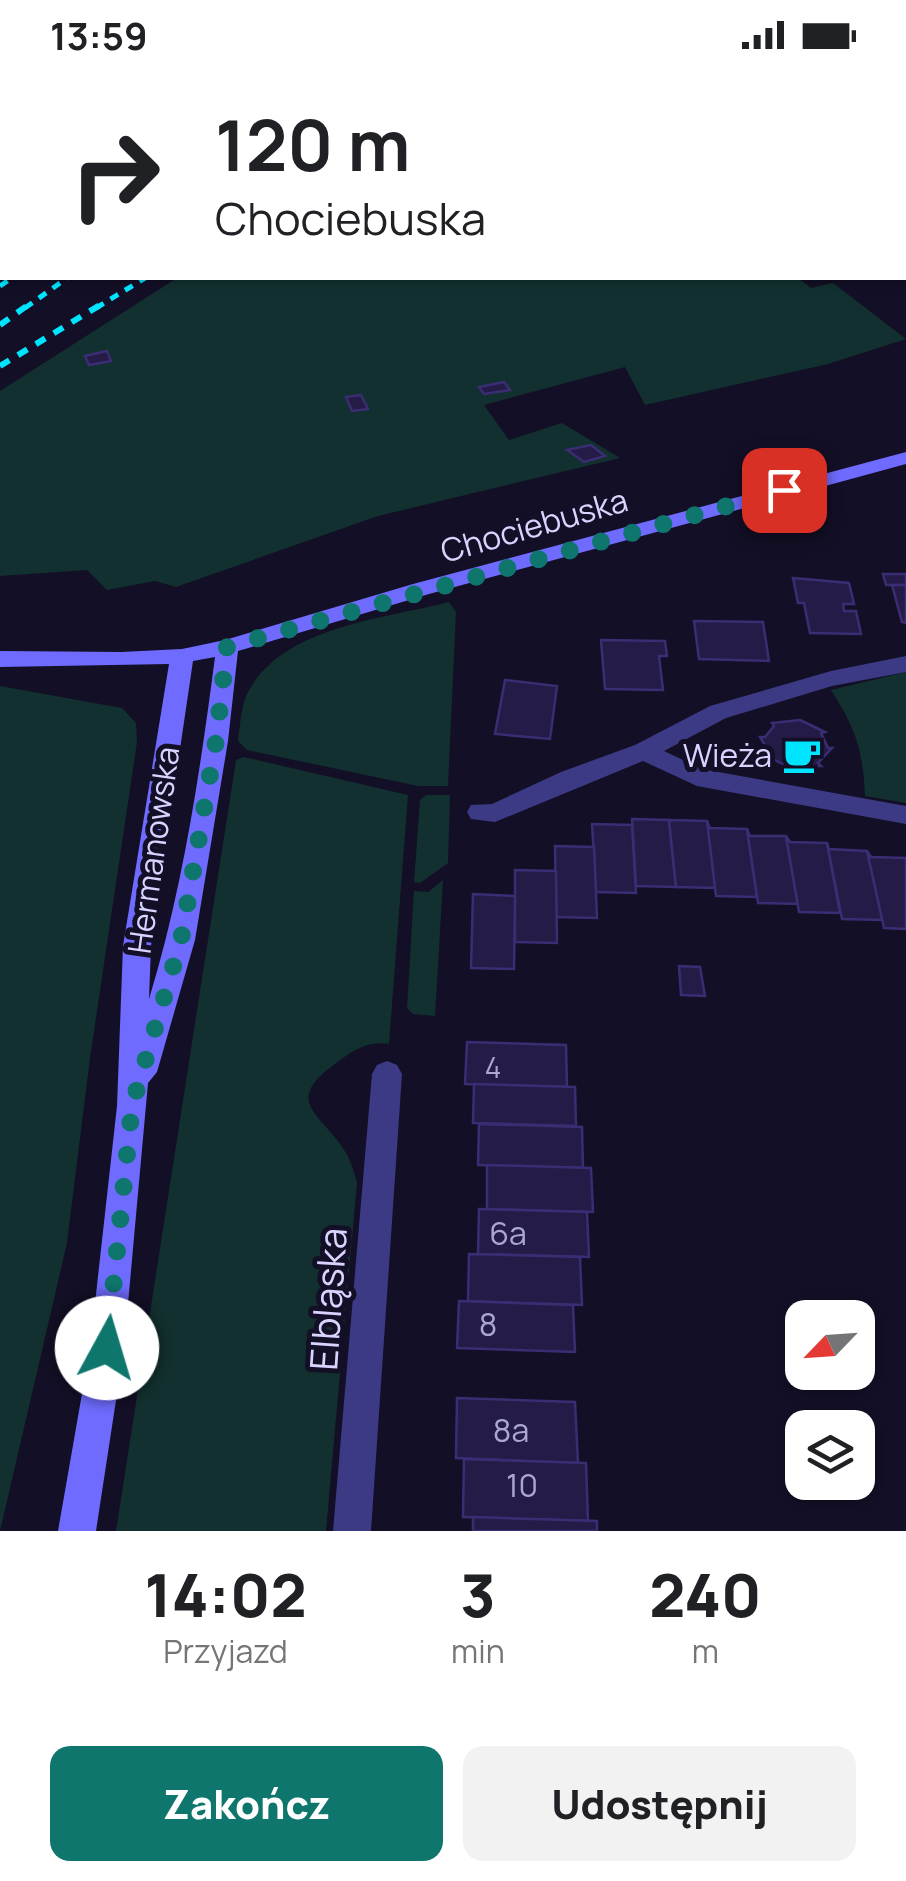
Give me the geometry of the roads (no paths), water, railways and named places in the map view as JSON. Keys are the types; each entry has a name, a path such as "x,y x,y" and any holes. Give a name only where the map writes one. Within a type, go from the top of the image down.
{"street":[{"name":"Chociebuska","path":"0,659 60,662 182,656 227,647 906,458"},
{"name":"Hermanowska","path":"132,1106 181,940 216,741 227,647"},
{"name":"Hermanowska","path":"77,1531 107,1348 132,1106 137,946 182,656"},
{"path":"480,812 496,813 570,778 644,752 718,712 831,679 906,664"},
{"path":"644,752 697,777 906,815"},
{"name":"Elbląska","path":"352,1531 386,1074"}],"railway":[{"path":"0,286 9,280"},
{"path":"25,308 64,280"},
{"path":"96,308 142,280"},
{"path":"0,325 28,305"},
{"path":"0,366 100,305"}],"place":[{"name":"Wieża","path":"802,755"}]}
